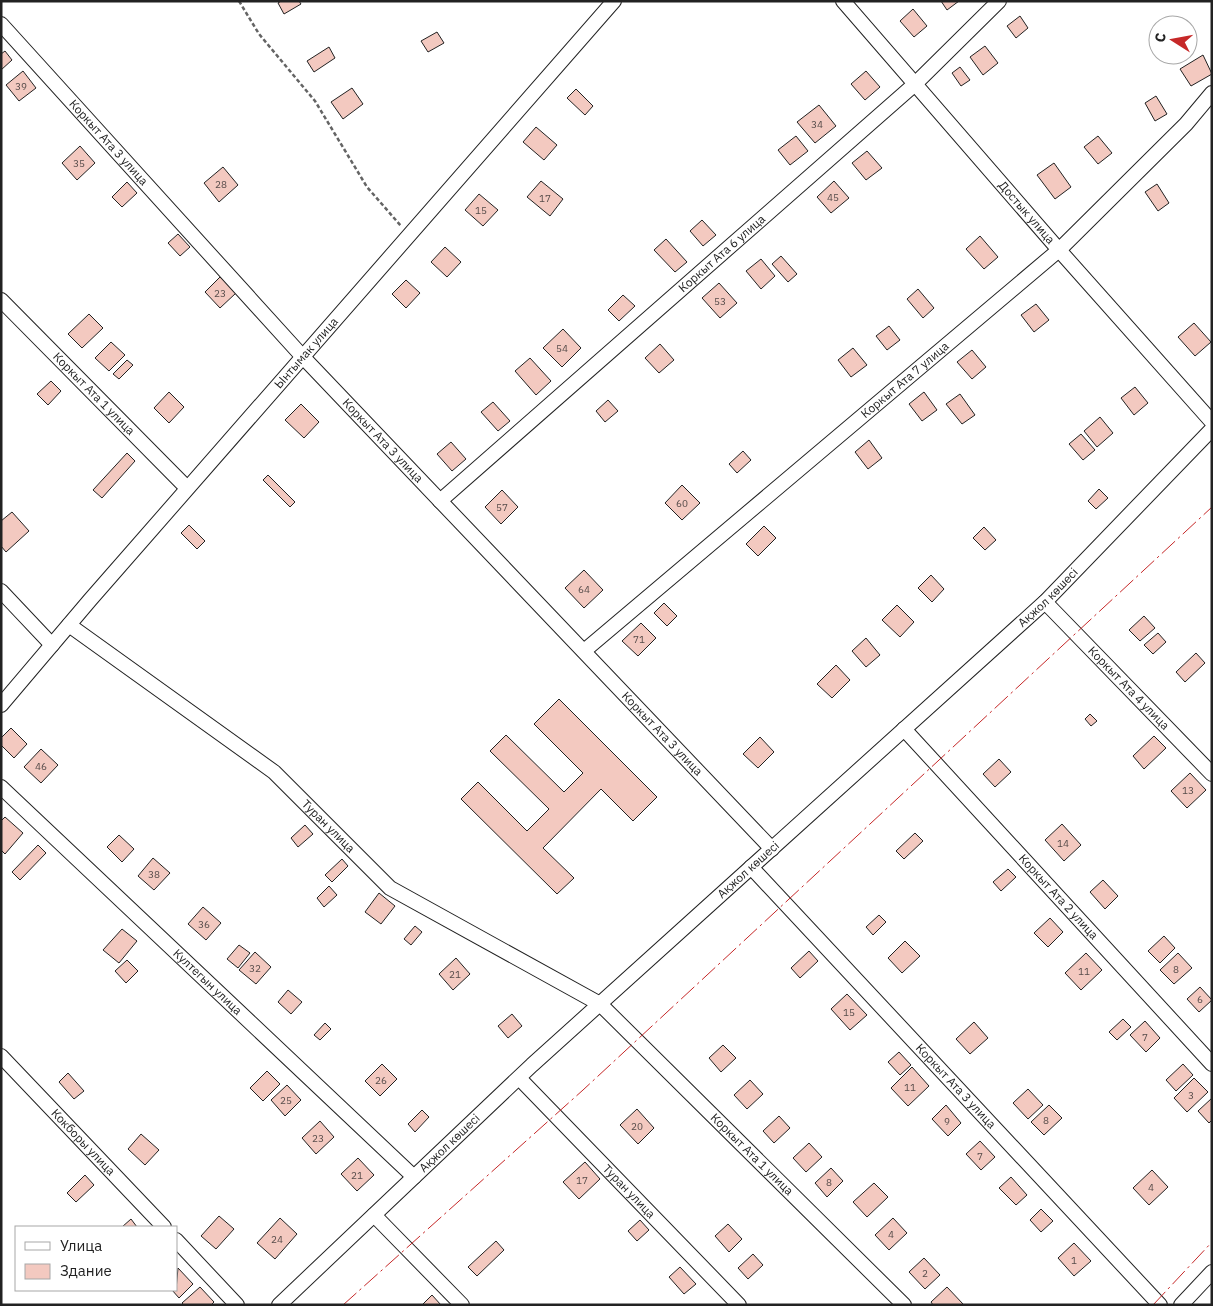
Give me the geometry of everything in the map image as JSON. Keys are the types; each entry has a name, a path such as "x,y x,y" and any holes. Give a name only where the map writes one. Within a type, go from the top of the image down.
{"street":[{"name":"Ынтымак улица","path":"1,705 187,488 614,1"},
{"name":"Достык улица","path":"843,1 1059,250 1212,422"},
{"name":"Коркыт Ата 6 улица","path":"440,501 915,84 999,1"},
{"name":"Коркыт Ата 3 улица","path":"1,24 302,356 772,849"},
{"name":"Коркыт Ата 7 улица","path":"584,651 1059,250 1186,124 1212,93"},
{"name":"Коркыт Ата 1 улица","path":"1,300 187,488"},
{"name":"Ақжол көшесі","path":"279,1305 519,1078 1044,602 1212,429"},
{"path":"1,591 52,645"},
{"name":"Коркыт Ата 4 улица","path":"1044,602 1212,774"},
{"name":"Туран улица","path":"69,625 274,772 390,888 600,1004"},
{"name":"Коркыт Ата 2 улица","path":"904,729 1212,1064"},
{"name":"Култегын улица","path":"1,787 414,1177"},
{"name":"Коркыт Ата 3 улица","path":"751,867 1160,1305"},
{"name":"Коркыт Ата 1 улица","path":"600,1004 904,1305"},
{"name":"Кокборы улица","path":"1,1056 163,1226"},
{"name":"Туран улица","path":"519,1078 740,1305"},
{"path":"374,1215 462,1305"},
{"path":"178,1242 238,1305"},
{"path":"1181,1305 1212,1272"}],"path":[{"path":"239,1 260,34 315,101 367,188 409,235"}],"building":[{"path":"281,1 299,1 301,4 284,14 278,3"},
{"path":"941,1 959,1 947,10"},
{"path":"913,9 927,26 914,37 900,21"},
{"path":"1020,16 1028,28 1016,38 1007,26"},
{"path":"437,32 444,43 428,52 421,41"},
{"path":"985,46 998,63 983,75 970,57"},
{"path":"329,47 335,58 314,72 307,61"},
{"path":"5,51 12,60 1,70 1,54"},
{"path":"1203,55 1212,74 1191,86 1180,69 1187,65 1198,65 1198,58"},
{"path":"960,67 970,80 961,86 952,73"},
{"path":"23,71 36,88 19,101 6,85"},
{"path":"866,71 880,87 865,100 851,84"},
{"path":"352,88 363,104 343,119 331,102"},
{"path":"576,89 593,106 585,115 567,98"},
{"path":"1156,96 1167,114 1155,121 1145,103"},
{"path":"819,105 836,126 815,143 797,122"},
{"path":"536,127 557,145 544,160 523,142"},
{"path":"796,136 808,151 790,165 778,150"},
{"path":"1098,136 1112,153 1098,164 1084,147"},
{"path":"80,146 95,163 77,180 62,163"},
{"path":"867,151 882,168 866,180 852,163"},
{"path":"1054,163 1071,187 1055,199 1037,175"},
{"path":"223,167 238,185 219,202 204,183"},
{"path":"541,181 563,199 550,216 527,197"},
{"path":"834,181 849,198 831,213 817,197"},
{"path":"127,182 137,193 122,207 112,197"},
{"path":"1157,184 1169,203 1158,211 1145,192"},
{"path":"479,194 498,210 483,226 465,210"},
{"path":"702,220 716,235 703,246 690,231"},
{"path":"178,234 190,247 180,256 168,243"},
{"path":"980,236 998,257 984,269 966,249"},
{"path":"666,239 687,262 675,272 654,250"},
{"path":"445,247 461,262 447,277 431,262"},
{"path":"781,256 797,274 788,282 772,264"},
{"path":"761,259 775,276 761,289 746,271"},
{"path":"220,277 236,293 220,308 205,292"},
{"path":"406,280 420,293 406,308 392,294"},
{"path":"719,283 737,303 720,318 702,298"},
{"path":"918,289 934,308 923,318 907,299"},
{"path":"623,295 635,306 619,321 608,310"},
{"path":"1036,304 1049,320 1034,332 1021,315"},
{"path":"89,314 103,328 82,348 68,334"},
{"path":"1194,323 1211,342 1195,356 1178,337"},
{"path":"889,326 900,340 887,350 876,336"},
{"path":"563,329 581,348 562,367 543,348"},
{"path":"111,342 125,355 109,371 95,358"},
{"path":"660,344 674,360 659,373 645,358"},
{"path":"853,348 867,365 851,377 838,360"},
{"path":"972,350 986,367 972,379 957,362"},
{"path":"530,358 551,381 536,395 515,371"},
{"path":"127,360 133,365 119,379 113,374"},
{"path":"51,381 61,391 48,405 37,394"},
{"path":"1135,387 1148,403 1134,415 1121,398"},
{"path":"169,392 184,407 169,423 154,408"},
{"path":"924,392 937,410 922,421 909,404"},
{"path":"960,394 975,415 962,424 946,404"},
{"path":"608,400 618,411 605,422 596,411"},
{"path":"493,402 510,421 498,431 481,412"},
{"path":"301,404 319,422 304,438 285,420"},
{"path":"1100,417 1113,433 1097,447 1084,431"},
{"path":"1081,434 1095,450 1083,460 1069,444"},
{"path":"869,440 882,458 868,469 855,452"},
{"path":"451,442 466,459 452,471 437,454"},
{"path":"743,451 751,460 737,473 729,464"},
{"path":"127,453 135,461 102,498 93,490"},
{"path":"268,475 295,502 290,507 263,480"},
{"path":"682,485 700,503 682,520 665,503"},
{"path":"1099,489 1108,498 1096,509 1088,501"},
{"path":"502,490 518,507 501,524 485,507"},
{"path":"12,512 29,531 6,552 1,546 1,521"},
{"path":"189,525 205,541 197,549 181,533"},
{"path":"764,526 776,538 758,556 746,544"},
{"path":"984,527 996,540 985,550 973,538"},
{"path":"584,570 603,590 584,608 565,588"},
{"path":"931,575 944,589 932,602 918,588"},
{"path":"664,603 677,616 667,626 654,613"},
{"path":"897,605 914,622 900,637 882,620"},
{"path":"1144,616 1155,628 1140,641 1129,630"},
{"path":"641,623 656,638 638,656 622,641"},
{"path":"1158,633 1166,642 1153,654 1144,645"},
{"path":"866,638 880,655 866,667 852,651"},
{"path":"1196,653 1205,663 1185,682 1176,672"},
{"path":"836,665 850,680 832,698 817,684"},
{"path":"559,699 657,797 633,821 601,789 543,848 574,878 557,894 461,799 478,782 527,831 549,809 490,751 506,735 564,792 583,773 534,724"},
{"path":"1090,714 1097,721 1091,726 1085,719"},
{"path":"11,728 27,744 14,758 1,745 1,738"},
{"path":"1154,736 1166,748 1144,769 1133,756"},
{"path":"760,737 774,752 758,768 743,754"},
{"path":"41,749 58,765 41,783 24,767"},
{"path":"999,759 1011,772 995,787 983,774"},
{"path":"1190,773 1206,790 1187,808 1171,791"},
{"path":"5,817 23,833 5,854 1,850 1,821"},
{"path":"1062,824 1081,845 1064,861 1045,840"},
{"path":"305,825 313,834 298,847 291,838"},
{"path":"915,833 923,841 904,859 896,851"},
{"path":"119,835 134,849 122,862 107,847"},
{"path":"38,845 46,853 20,880 12,872"},
{"path":"153,858 170,873 154,890 138,876"},
{"path":"342,859 348,866 332,882 325,875"},
{"path":"1008,869 1016,877 1001,891 993,882"},
{"path":"1103,880 1118,896 1105,909 1090,892"},
{"path":"329,886 337,895 324,907 317,898"},
{"path":"379,893 395,906 381,924 365,912"},
{"path":"203,907 221,923 206,940 188,924"},
{"path":"879,915 886,922 873,935 866,927"},
{"path":"1050,918 1063,932 1048,947 1034,933"},
{"path":"415,926 422,932 411,945 404,939"},
{"path":"122,929 137,941 119,963 103,950"},
{"path":"1164,936 1175,948 1160,963 1148,951"},
{"path":"905,941 920,956 902,973 888,958"},
{"path":"239,945 250,953 238,968 227,959"},
{"path":"809,951 818,961 800,978 791,968"},
{"path":"255,952 271,967 256,984 239,970"},
{"path":"1086,953 1102,970 1081,990 1065,973"},
{"path":"1178,953 1192,968 1174,984 1160,970"},
{"path":"456,958 470,974 453,990 439,974"},
{"path":"127,960 138,971 126,983 115,971"},
{"path":"1200,987 1212,1000 1199,1012 1187,999"},
{"path":"288,990 302,1002 291,1014 278,1002"},
{"path":"847,994 867,1015 850,1030 831,1009"},
{"path":"512,1014 522,1026 508,1038 498,1026"},
{"path":"1123,1019 1131,1027 1117,1040 1109,1032"},
{"path":"1145,1021 1160,1038 1146,1052 1130,1035"},
{"path":"974,1022 988,1038 970,1054 956,1039"},
{"path":"325,1023 331,1029 320,1040 314,1035"},
{"path":"723,1045 736,1058 721,1072 709,1058"},
{"path":"899,1052 911,1065 900,1075 888,1062"},
{"path":"382,1064 397,1079 380,1096 365,1081"},
{"path":"1183,1064 1193,1075 1176,1091 1166,1080"},
{"path":"912,1067 929,1086 908,1106 891,1088"},
{"path":"267,1071 280,1084 263,1101 250,1088"},
{"path":"68,1073 84,1091 74,1099 59,1082"},
{"path":"1194,1078 1208,1092 1187,1112 1174,1098"},
{"path":"750,1080 763,1094 747,1109 734,1095"},
{"path":"287,1085 301,1100 285,1116 271,1100"},
{"path":"1028,1089 1043,1105 1028,1119 1013,1103"},
{"path":"1212,1098 1212,1120 1209,1123 1198,1111"},
{"path":"946,1105 961,1123 948,1136 932,1119"},
{"path":"1049,1105 1062,1118 1044,1135 1031,1122"},
{"path":"637,1109 654,1128 638,1144 620,1125"},
{"path":"422,1110 429,1117 415,1132 408,1124"},
{"path":"779,1116 790,1128 774,1143 763,1131"},
{"path":"320,1121 334,1137 316,1154 302,1138"},
{"path":"141,1134 159,1150 145,1165 128,1149"},
{"path":"980,1141 995,1157 981,1170 966,1154"},
{"path":"809,1143 822,1157 806,1172 793,1158"},
{"path":"358,1158 374,1175 357,1191 341,1174"},
{"path":"585,1162 600,1179 579,1199 563,1182"},
{"path":"831,1168 843,1181 827,1197 815,1183"},
{"path":"1152,1170 1168,1187 1149,1205 1133,1188"},
{"path":"85,1175 94,1185 76,1202 67,1193"},
{"path":"1011,1177 1027,1195 1016,1205 999,1188"},
{"path":"874,1183 888,1197 867,1217 853,1202"},
{"path":"1041,1209 1053,1221 1041,1232 1030,1220"},
{"path":"219,1216 234,1229 216,1249 201,1236"},
{"path":"280,1218 297,1234 275,1259 257,1243"},
{"path":"893,1218 907,1233 889,1250 875,1235"},
{"path":"131,1219 136,1226 123,1226"},
{"path":"640,1220 649,1230 637,1241 628,1231"},
{"path":"728,1224 742,1239 729,1252 715,1236"},
{"path":"496,1241 504,1250 477,1276 468,1267"},
{"path":"1074,1243 1091,1261 1074,1276 1058,1258"},
{"path":"753,1254 763,1265 748,1279 738,1268"},
{"path":"924,1258 940,1275 925,1289 909,1272"},
{"path":"680,1267 696,1284 684,1294 669,1277"},
{"path":"178,1268 193,1284 179,1298 173,1291 178,1291"},
{"path":"200,1287 214,1302 211,1305 184,1305 182,1303"},
{"path":"947,1287 963,1305 933,1305 931,1302"},
{"path":"432,1295 441,1305 422,1305"}],"power":[{"path":"343,1305 583,1090 1212,507"},
{"path":"1153,1305 1212,1242"}]}
